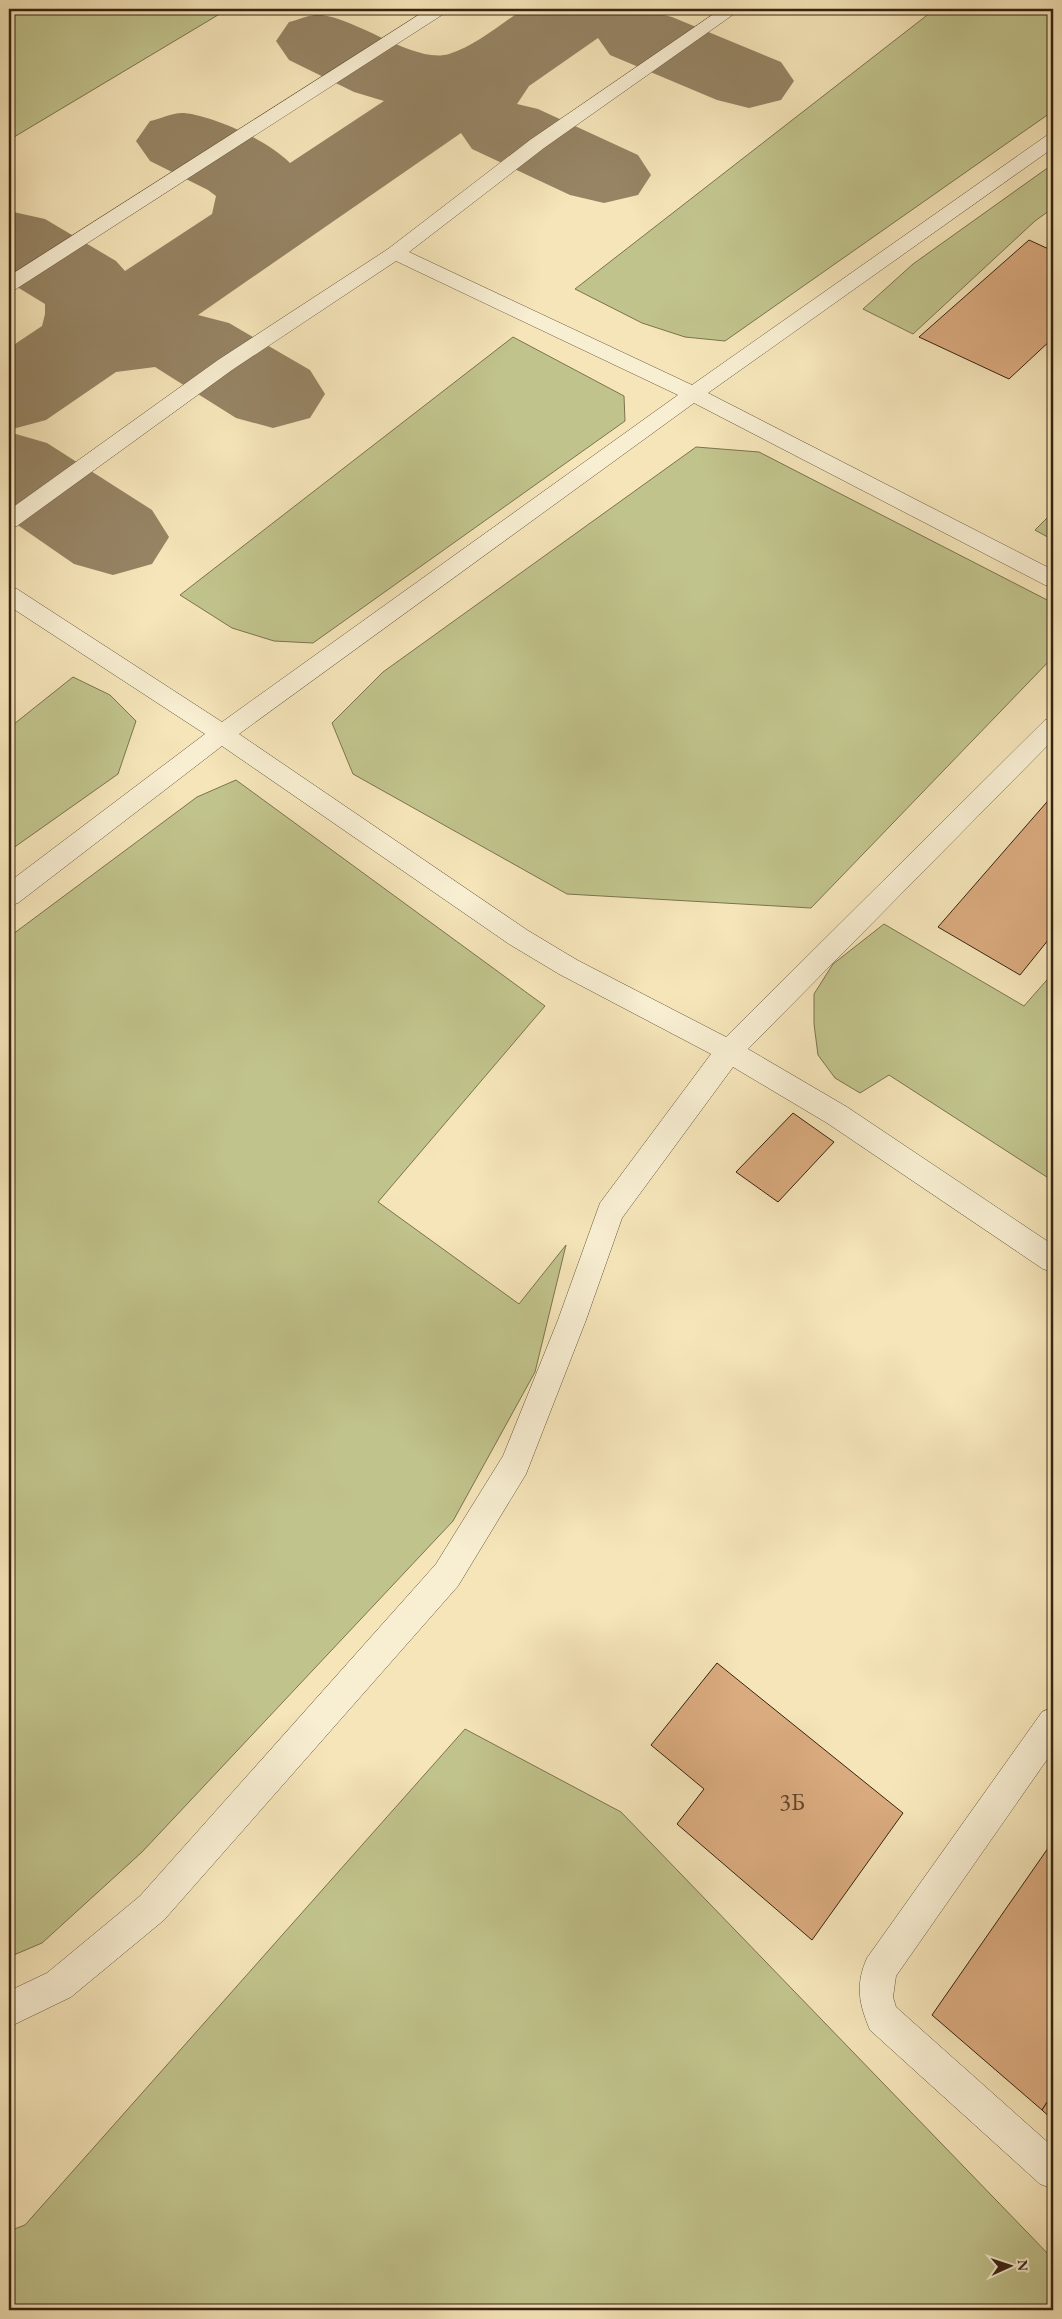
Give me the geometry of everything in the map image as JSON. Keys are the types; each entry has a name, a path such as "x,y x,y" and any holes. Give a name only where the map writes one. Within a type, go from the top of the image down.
{"street":[{"path":"9,285 439,9"},
{"path":"9,521 224,365 394,253 537,144 732,9"},
{"path":"9,896 222,734 693,394 1053,140"},
{"path":"394,253 693,394 1053,579"},
{"path":"9,595 222,734 518,937 568,967 729,1051 837,1115 1053,1260"},
{"path":"9,2009 59,1985 152,1908 447,1575 515,1464 572,1320 610,1212 729,1051 1053,726"},
{"path":"1053,1722 879,1970 876,1997 882,2018 1053,2171"}],"green space":[{"path":"9,9 228,9 9,140"},
{"path":"935,9 1053,9 1053,111 725,341 685,337 642,323 575,289"},
{"path":"1053,164 1053,208 1035,221 913,334 863,309 913,264"},
{"path":"513,337 624,396 625,421 313,643 274,641 232,628 180,595"},
{"path":"696,447 759,452 1053,603 1053,657 811,908 567,894 353,774 332,723 383,672"},
{"path":"1053,512 1053,540 1035,530"},
{"path":"73,677 110,695 136,721 118,774 9,851 9,728"},
{"path":"236,780 545,1006 378,1202 519,1304 566,1245 535,1372 453,1521 142,1852 42,1943 9,1957 9,937 197,797"},
{"path":"884,924 1024,1006 1053,973 1053,1181 889,1075 860,1093 835,1078 818,1055 814,1024 814,994 833,964"},
{"path":"465,1729 621,1812 1053,2259 1053,2310 9,2310 9,2231 25,2225"}],"building":[{"path":"1029,240 1053,251 1053,338 1009,379 919,337"},
{"path":"1053,795 1053,934 1020,975 938,927"},
{"path":"793,1113 834,1142 778,1202 736,1172"},
{"path":"717,1663 903,1813 812,1940 677,1824 704,1789 651,1745"},
{"path":"1053,1841 1053,2093 1042,2110 932,2015"},
{"path":"1053,2093 1053,2120 1042,2110"}],"taxiway":[{"path":"497,67 583,9"},
{"path":"641,36 749,81"},
{"path":"320,41 386,72 406,79 448,82 472,77 497,67"},
{"path":"81,347 497,67"},
{"path":"481,91 486,80 497,67"},
{"path":"505,129 604,175"},
{"path":"183,141 241,170 259,185 263,193 264,202 261,212 246,236"},
{"path":"10,240 81,283 90,293 95,304 96,314 92,329 79,348 81,347"},
{"path":"81,347 107,340 145,337"},
{"path":"193,346 273,394"},
{"path":"9,396 81,347"},
{"path":"9,468 113,537"}]}
